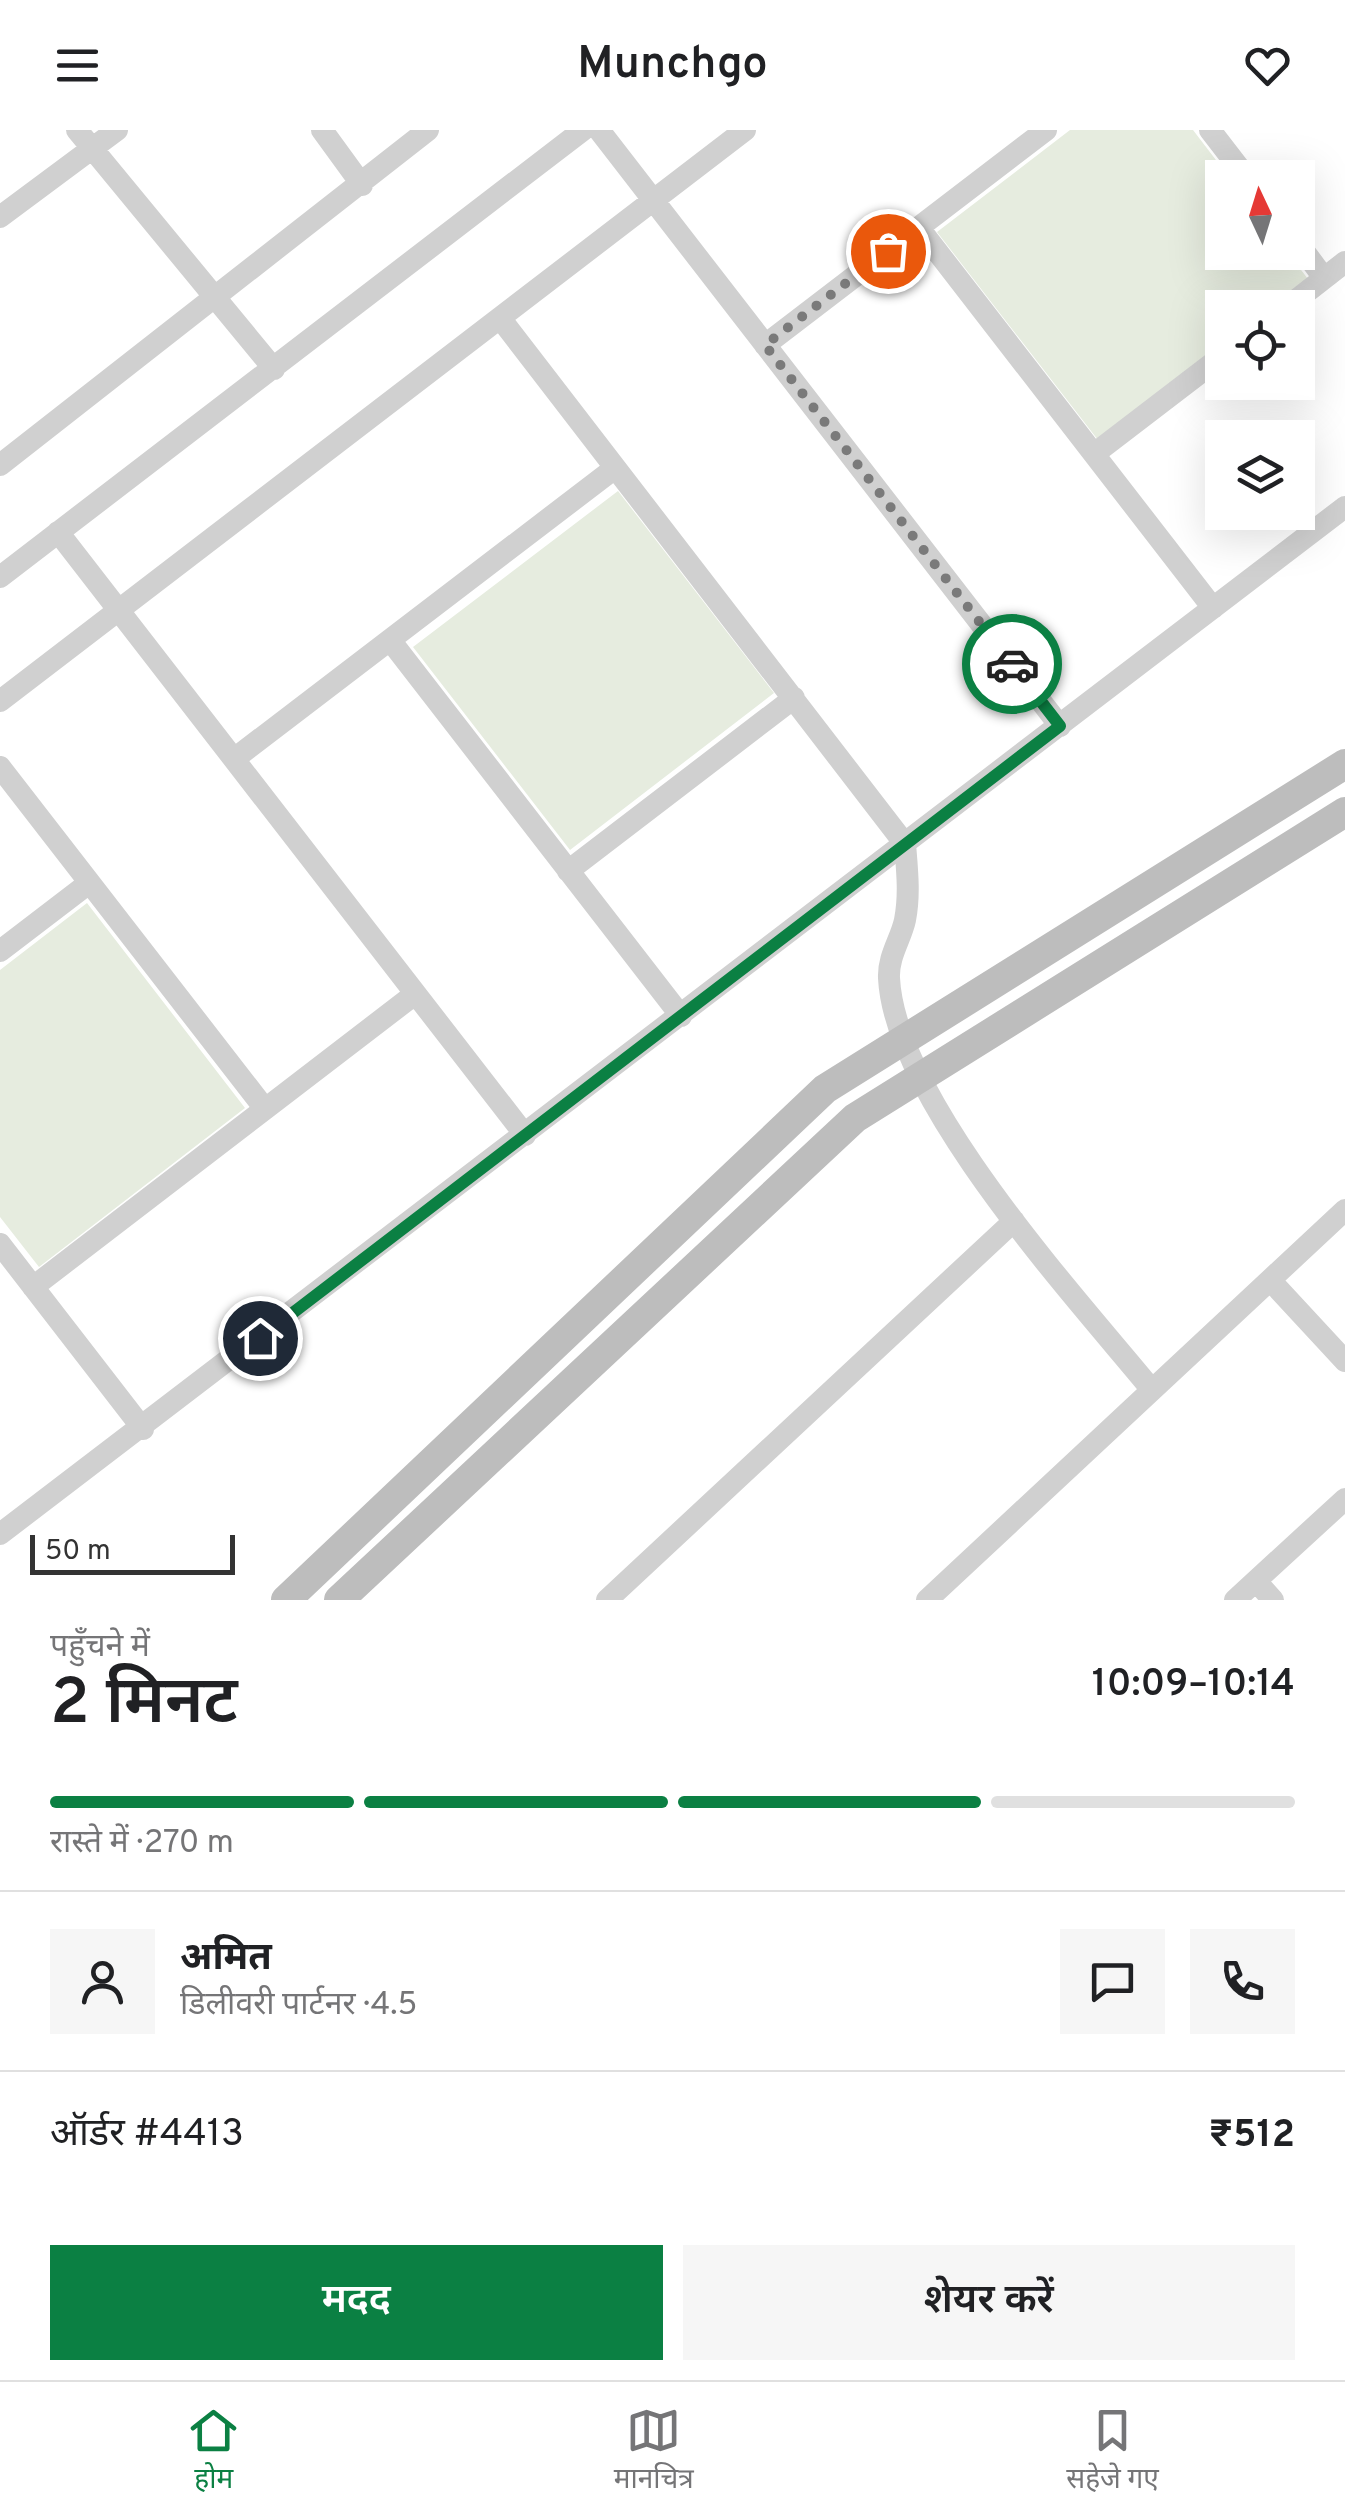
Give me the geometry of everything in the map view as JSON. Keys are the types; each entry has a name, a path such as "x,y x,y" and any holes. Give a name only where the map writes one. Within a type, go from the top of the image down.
{"street":[{"path":"78,130 274,369"},
{"path":"0,217 118,130"},
{"path":"322,130 362,185"},
{"path":"0,465 428,130"},
{"path":"0,577 583,130"},
{"path":"599,130 1060,726"},
{"path":"0,701 745,130"},
{"path":"765,345 1046,130"},
{"path":"1210,130 1232,160"},
{"path":"919,228 1213,608"},
{"path":"1309,290 1345,262"},
{"path":"1315,266 1324,278"},
{"path":"500,318 906,844 909,896 888,974 902,1040 918,1078 1014,1221 1152,1390"},
{"path":"1094,454 1205,369"},
{"path":"234,759 615,468"},
{"path":"0,1534 143,1429 1345,506"},
{"path":"58,532 525,1136"},
{"path":"390,640 681,1016"},
{"path":"568,871 794,698"},
{"path":"286,1600 825,1088 1345,764"},
{"path":"0,767 265,1109"},
{"path":"339,1600 854,1118 1345,812"},
{"path":"0,951 90,882"},
{"path":"33,1286 416,994"},
{"path":"933,1598 1345,1210"},
{"path":"607,1600 1014,1221"},
{"path":"0,1244 143,1429"},
{"path":"1270,1280 1345,1361"},
{"path":"1235,1600 1345,1498"},
{"path":"1256,1581 1273,1600"}],"shaded area":[{"path":"1070,130 1193,130 1216,160 1205,160 1205,270 1301,270 1308,279 1293,290 1205,290 1205,358 1098,440 937,232"},
{"path":"618,491 774,693 570,850 413,647"},
{"path":"87,903 245,1108 39,1267 0,1217 0,970"}],"way so far":[{"path":"888,251 765,345 1012,664"}],"route":[{"path":"260,1338 1060,726 1012,664"}]}
